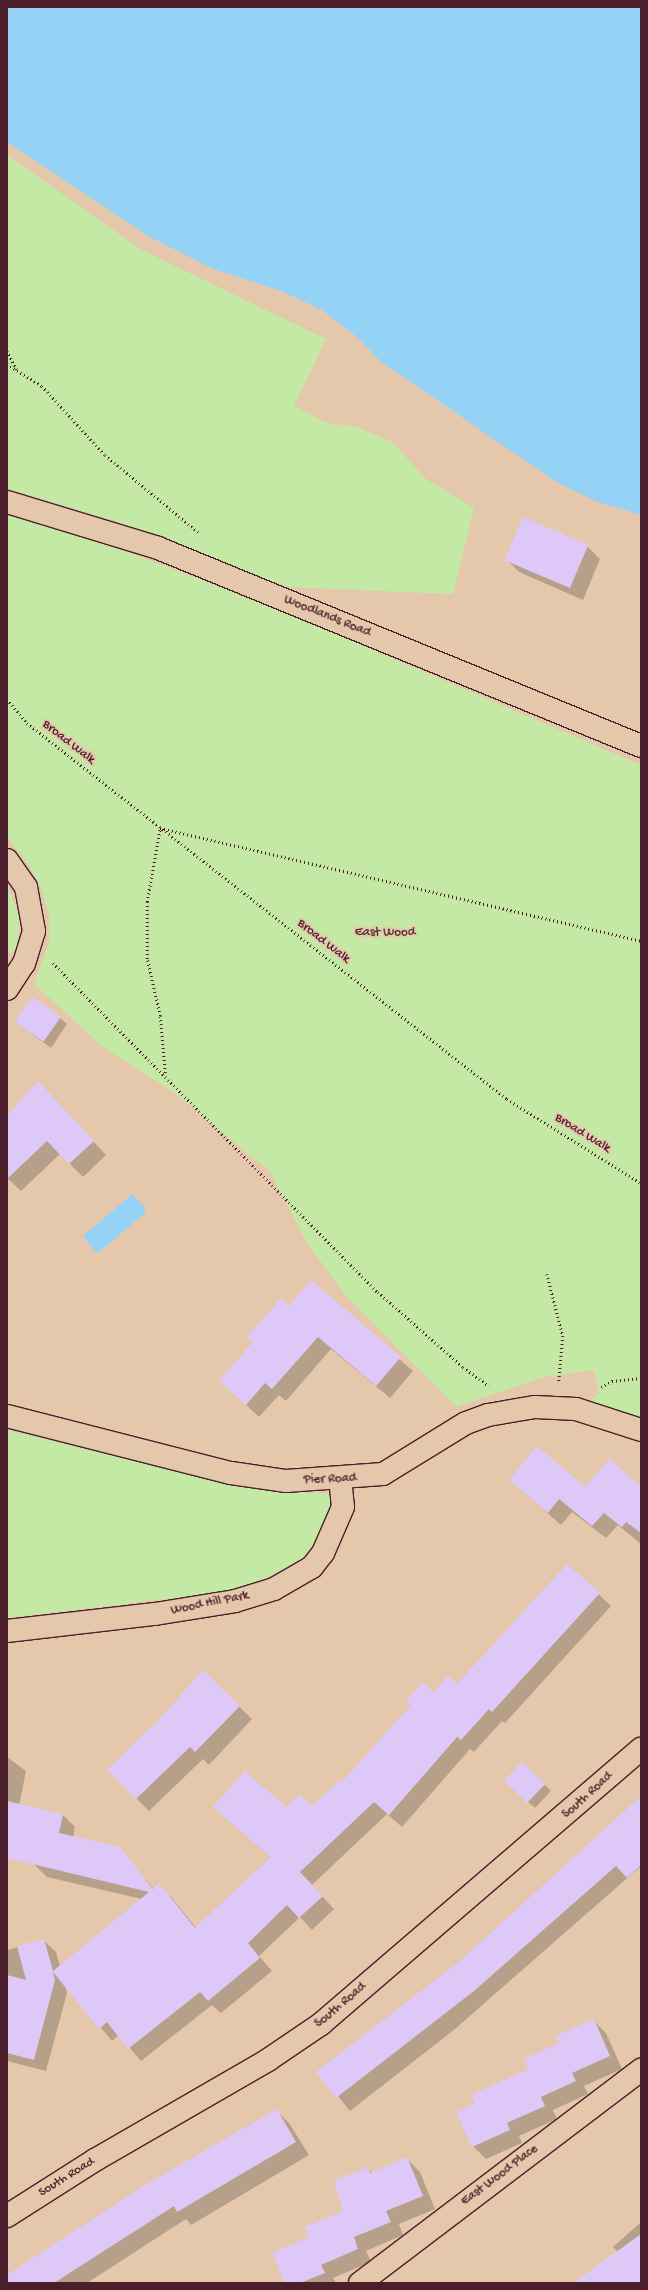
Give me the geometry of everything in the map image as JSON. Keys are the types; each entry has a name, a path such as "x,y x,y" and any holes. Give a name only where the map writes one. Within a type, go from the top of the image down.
{"street":[{"name":"Woodlands Road","path":"7,502 158,548 641,746"},
{"path":"7,860 26,887 33,911 32,943 24,963 7,989"},
{"name":"Pier Road","path":"7,1416 231,1473 286,1481 340,1480 383,1474 466,1423 523,1409 576,1409 641,1430"},
{"name":"Wood Hill Park","path":"7,1631 155,1614 235,1601 274,1589 312,1567 323,1553 344,1507 340,1480"},
{"name":"South Road","path":"7,2216 95,2160 268,2060 321,2024 641,1749"},
{"name":"East Wood Place","path":"360,2283 641,2070"}],"path":[{"path":"7,351 18,370"},
{"path":"7,364 42,386 105,455 154,499 204,537"},
{"name":"Broad Walk","path":"7,699 27,723 507,1099 641,1182"},
{"path":"165,1073 160,1016 147,959 146,902 160,828 641,941"},
{"path":"32,943 165,1073 241,1156 316,1225 378,1292 463,1367 523,1409"},
{"path":"547,1274 562,1336 558,1408"},
{"path":"612,1382 641,1378"}],"green space":[{"path":"7,155 142,250 326,339 294,406 327,423 357,427 392,442 426,479 474,508 453,594 286,587 115,521 7,489"},
{"name":"East Wood","path":"7,514 71,531 261,602 641,765 641,1421 593,1405 591,1400 599,1393 594,1370 544,1377 456,1407 347,1297 307,1243 270,1172 176,1094 103,1047 34,984 49,942 50,919 42,891 29,865 7,837"},
{"path":"7,885 20,918 17,947 10,953 7,950"},
{"path":"7,1430 225,1483 331,1494 333,1515 309,1557 241,1590 7,1618"}],"water":[{"path":"7,7 641,7 641,515 595,501 555,481 380,361 357,337 322,310 281,291 213,269 148,236 7,142"},
{"path":"132,1194 145,1208 145,1213 99,1252 95,1251 83,1236"}],"building":[{"path":"523,517 588,545 570,588 505,560"},
{"path":"32,997 61,1017 43,1042 15,1022"},
{"path":"38,1081 94,1141 69,1164 47,1141 7,1179 7,1116"},
{"path":"311,1280 401,1357 376,1386 318,1337 272,1389 265,1383 246,1405 219,1381 253,1342 247,1337 281,1298 289,1306"},
{"path":"537,1446 585,1487 610,1459 641,1487 641,1533 626,1522 622,1527 604,1513 592,1526 559,1499 548,1513 509,1480"},
{"path":"567,1564 600,1593 492,1712 489,1709 461,1740 457,1737 389,1815 374,1802 300,1872 323,1896 299,1918 287,1905 248,1943 260,1958 208,2001 200,1992 128,2049 107,2022 99,2029 53,1972 55,1980 34,2060 7,2053 7,1975 26,1980 17,1946 44,1939 53,1971 149,1892 7,1858 7,1801 63,1814 59,1833 120,1847 153,1889 159,1883 195,1928 270,1857 213,1807 245,1771 286,1807 300,1794 312,1806 340,1780 342,1782 411,1705 406,1701 423,1682 433,1692 448,1676 457,1684"},
{"path":"203,1670 240,1706 195,1752 190,1747 136,1799 107,1770 160,1719"},
{"path":"522,1762 545,1784 527,1803 504,1781"},
{"path":"641,1796 641,1865 627,1878 616,1866 474,1991 336,2098 316,2072 461,1960"},
{"path":"594,2019 610,2056 572,2073 576,2081 541,2097 545,2106 507,2123 510,2130 472,2147 456,2112 475,2104 471,2095 528,2069 524,2059 559,2043 555,2036"},
{"path":"277,2109 296,2142 177,2212 174,2206 54,2283 7,2283 7,2275 140,2188"},
{"path":"407,2157 423,2196 386,2211 391,2222 354,2237 358,2249 321,2265 325,2273 300,2283 285,2283 272,2253 309,2237 305,2227 343,2211 334,2181 368,2167 370,2173"},
{"path":"641,2234 641,2283 573,2283"}]}
